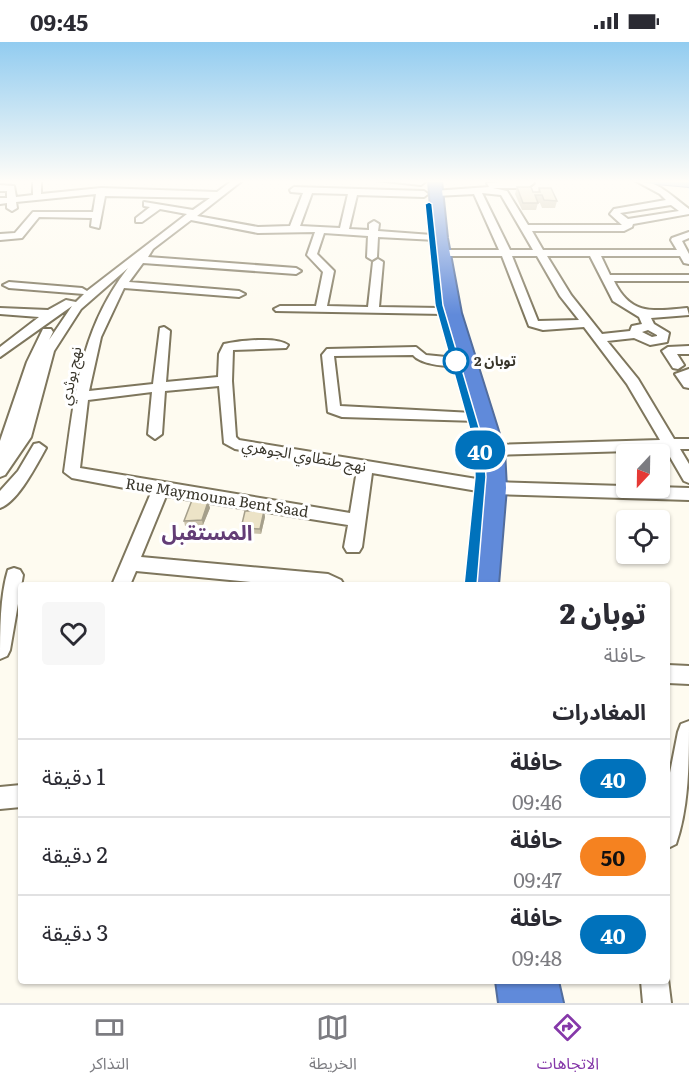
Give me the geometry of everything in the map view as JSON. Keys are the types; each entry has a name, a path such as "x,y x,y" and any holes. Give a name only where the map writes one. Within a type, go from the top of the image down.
{"highway":[{"path":"435,225 440,312 473,418 487,488 486,582"},
{"path":"437,245 455,322 494,450 471,582"},
{"path":"515,984 518,1003"},
{"path":"541,984 544,1003"}],"street":[{"path":"0,237 20,235 28,225"},
{"path":"0,365 63,325 90,293 176,225"},
{"name":"نهج بوثدي","path":"80,475 72,472 83,396 96,337 108,308 134,259 176,225"},
{"path":"232,225 248,229 373,228 437,245 506,253 594,253 686,258 677,238 689,235"},
{"path":"344,230 345,225"},
{"path":"493,225 533,323 543,326 586,323"},
{"path":"525,225 566,296 633,382 689,477"},
{"path":"527,228 624,228 628,225"},
{"path":"373,228 375,260 373,311"},
{"path":"321,230 312,255 329,271 321,309"},
{"path":"0,252 12,237"},
{"path":"594,253 617,299 663,333 664,346 684,369 682,374 689,384"},
{"path":"0,471 30,425 23,350 82,291 134,259 226,279 239,294"},
{"path":"122,285 226,279 296,271"},
{"path":"608,278 689,278"},
{"path":"9,285 82,291"},
{"path":"0,454 14,428 23,350 50,314 70,302"},
{"path":"280,309 440,312"},
{"path":"0,311 50,314"},
{"path":"636,334 636,328 646,320 687,312"},
{"path":"155,434 164,331"},
{"path":"600,338 636,334 664,346 689,350"},
{"path":"83,396 225,381 225,354 228,347 252,344 282,345"},
{"path":"456,362 422,358 416,351 331,352 328,355 335,411 473,418"},
{"name":"نهج طنطاوي الجوهري","path":"225,381 230,442 487,488 689,494"},
{"path":"494,450 689,444"},
{"path":"0,502 23,476 39,448"},
{"path":"353,547 355,520 365,466"},
{"name":"Rue Maymouna Bent Saad","path":"80,475 355,520"},
{"path":"122,582 161,489"},
{"path":"129,563 224,578 288,582"},
{"path":"0,650 14,575"},
{"path":"670,674 689,675"},
{"path":"670,826 689,732"},
{"path":"0,798 18,796"},
{"path":"655,984 657,1003"}],"building":[{"path":"192,500 208,502 202,520 184,521"},
{"path":"245,511 264,511 260,529 241,528"}],"bus line":[{"name":"40","path":"430,225 439,305 479,444 480,477 471,582"}],"place":[{"name":"توبان 2","path":"456,361"}],"district":[{"name":"المستقبل","path":"207,533"}]}
